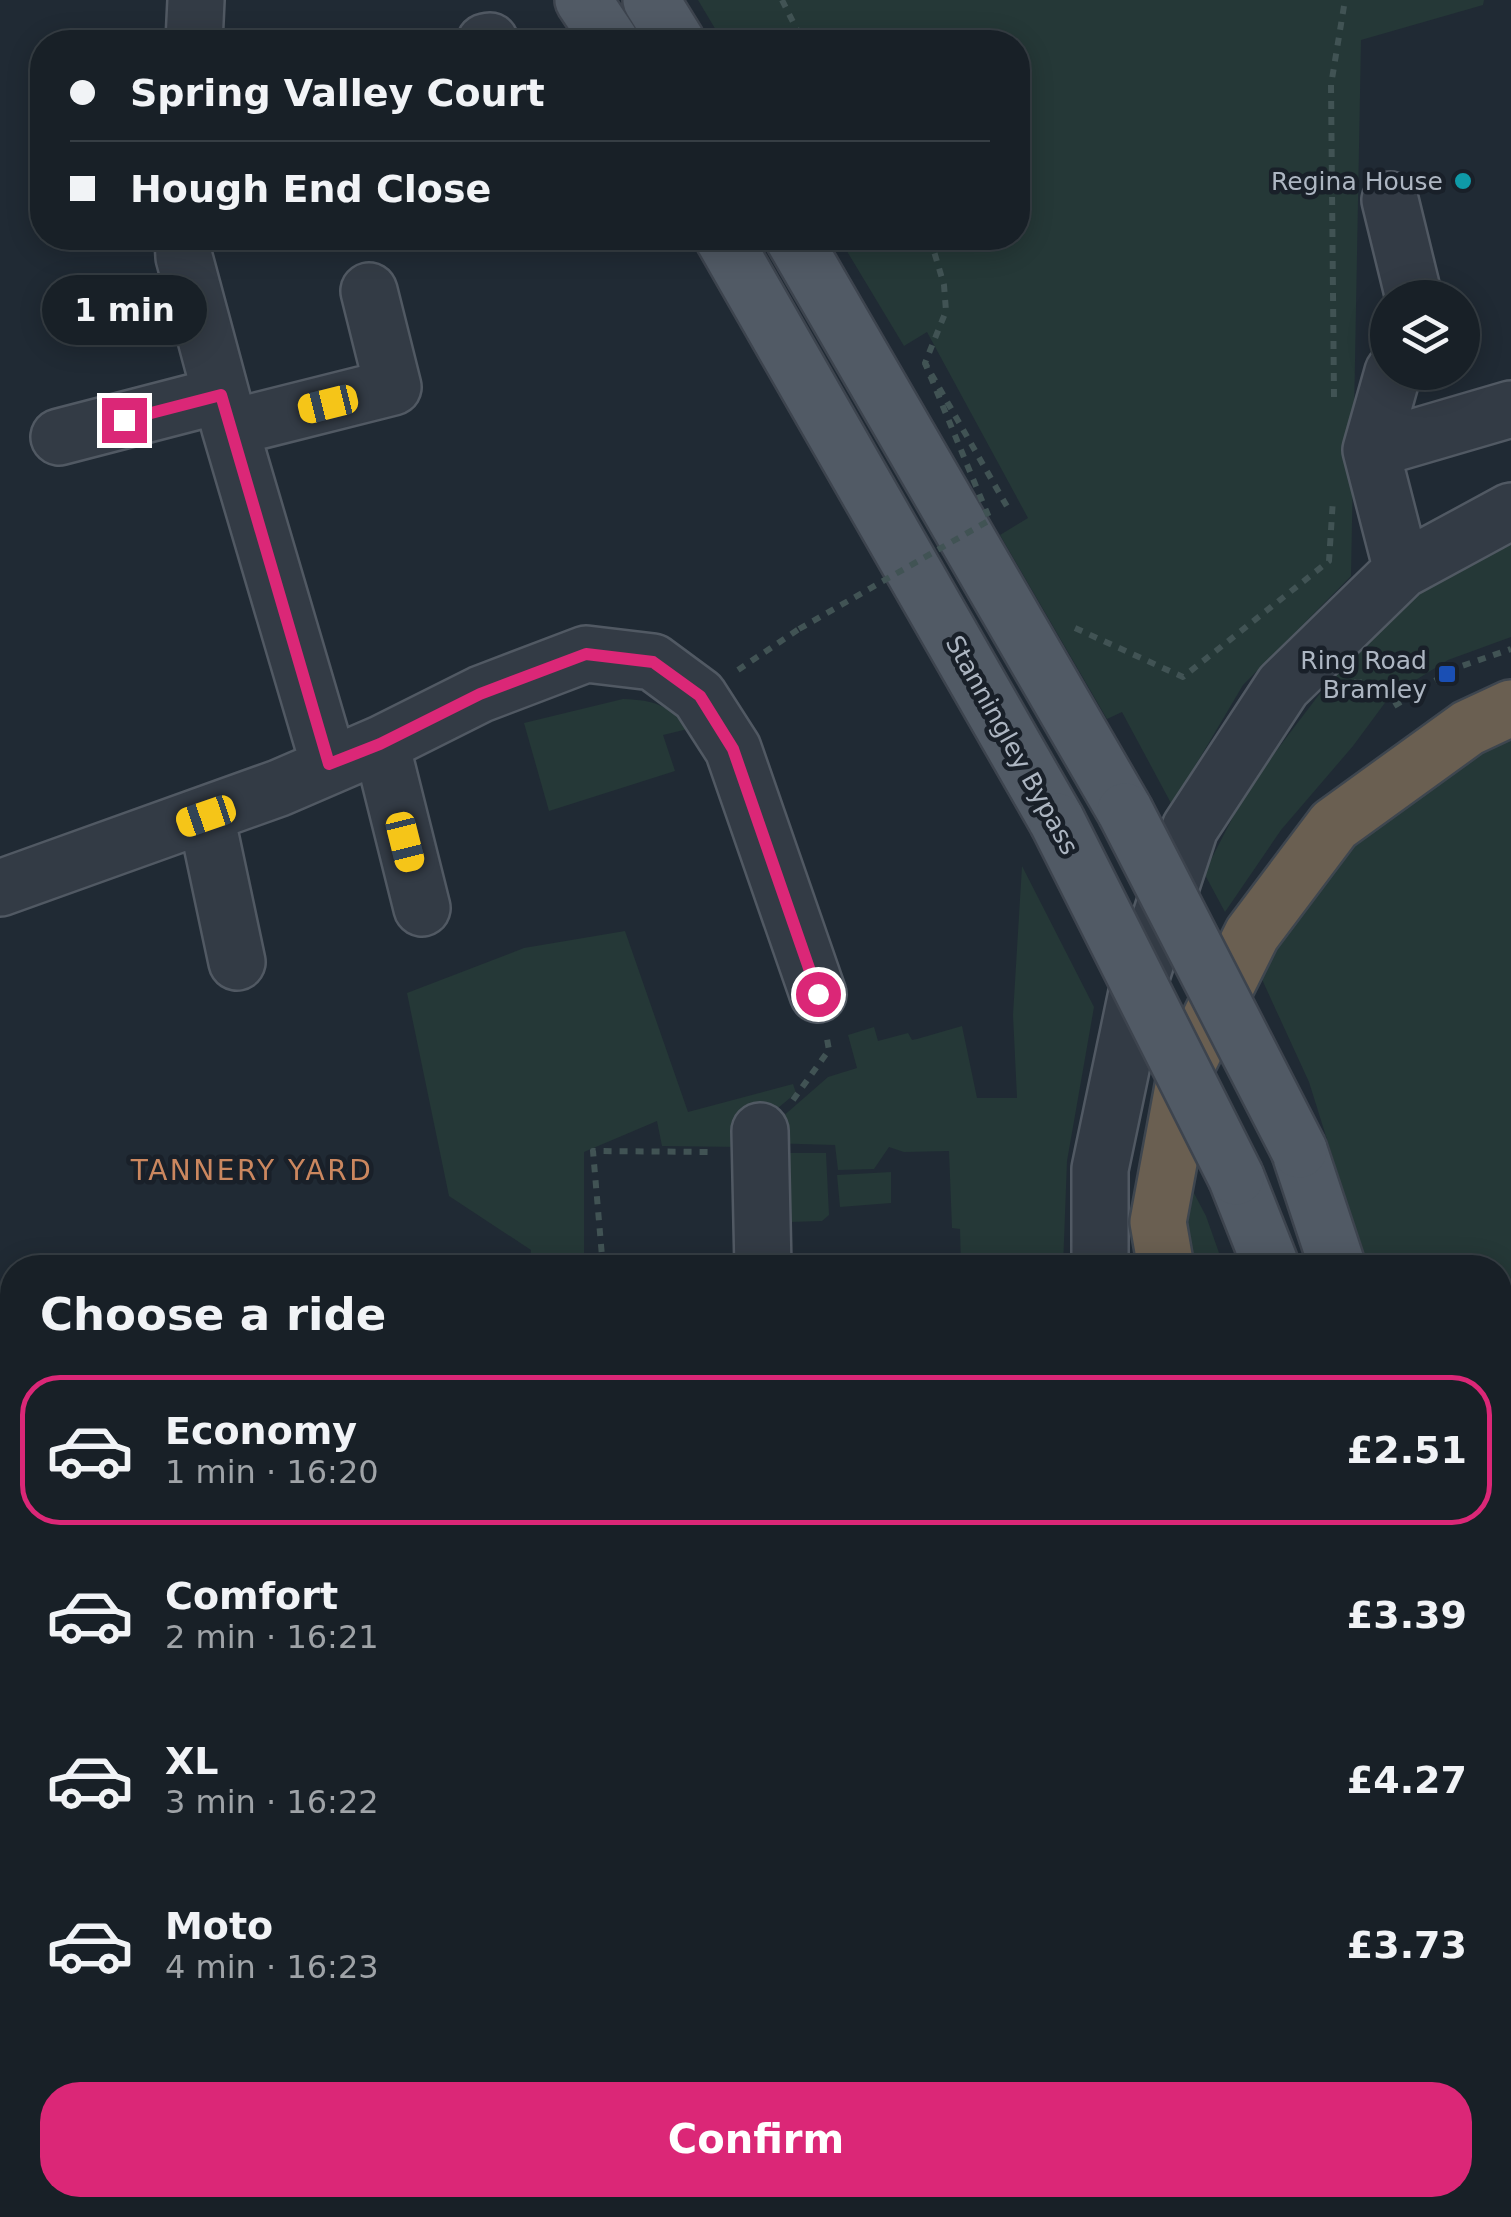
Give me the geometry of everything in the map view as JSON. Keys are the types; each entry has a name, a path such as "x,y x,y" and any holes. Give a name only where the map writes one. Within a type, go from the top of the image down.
{"highway":[{"path":"1164,1255 1158,1222 1187,1065 1252,934 1334,824 1468,728 1511,708"}],"main road":[{"path":"583,0 603,30"},
{"path":"652,0 670,30"},
{"name":"Stanningley Bypass","path":"730,250 1057,820 1236,1177 1267,1255"},
{"path":"800,250 1125,811 1298,1150 1334,1255"}],"street":[{"path":"195,30 196,0"},
{"path":"1390,200 1410,280"},
{"path":"184,250 226,411 329,764"},
{"path":"59,437 393,387 369,291"},
{"path":"1353,431 1381,390"},
{"path":"1353,431 1511,409"},
{"path":"1353,431 1402,570"},
{"path":"1100,1255 1100,1169 1139,984 1190,828 1282,686 1402,570 1511,510"},
{"path":"0,888 206,816 380,744 480,694 586,654 653,662 700,696 733,749 818,994"},
{"path":"380,744 422,908"},
{"path":"206,816 238,962"},
{"path":"744,1141 762,1255"}],"path":[{"path":"782,0 796,30"},
{"path":"1345,0 1332,85 1353,431"},
{"path":"700,696 798,629 990,520 925,362 946,311 944,286 934,250"},
{"path":"1066,624 1183,677 1329,561"},
{"path":"1394,706 1456,668 1511,649"},
{"path":"602,1255 593,1150 744,1141 798,1096 829,1050 818,994"}],"green space":[{"path":"698,0 1484,0 1483,5 1361,40 1351,576 1243,685 1172,805 1122,712 1107,719 1000,535 1028,518 927,332 904,346 846,250 1030,250 1030,30 716,30"},
{"path":"1511,534 1511,637 1448,660 1390,696 1281,830 1225,912 1204,873 1248,788 1382,620 1463,559"},
{"path":"623,699 660,706 692,728 663,735 675,771 549,811 524,723"},
{"path":"1511,732 1511,1255 1363,1255 1309,1082 1254,962 1338,854 1396,805"},
{"path":"1022,866 1094,1007 1067,1161 1063,1255 961,1255 960,1229 952,1228 949,1151 904,1152 889,1147 874,1169 838,1170 835,1145 766,1143 765,1132 828,1077 857,1068 848,1035 874,1027 878,1041 908,1033 912,1040 962,1026 977,1098 1017,1098 1013,1015"},
{"path":"625,931 688,1112 793,1084 796,1093 743,1137 742,1147 662,1146 657,1121 584,1152 584,1255 530,1255 531,1250 449,1196 407,993 524,948"},
{"path":"787,1153 826,1153 829,1215 822,1221 789,1222"},
{"path":"891,1172 891,1203 840,1207 837,1175"},
{"path":"1186,1178 1206,1216 1220,1255 1183,1255"}],"place":[{"name":"Regina House","path":"1463,181"},
{"name":"Ring Road Bramley","path":"1447,674"}],"district":[{"name":"TANNERY YARD","path":"252,1170"}],"route":[{"path":"124,420 221,395 329,764 380,744 480,694 586,654 653,662 700,696 733,749 818,994"}]}
